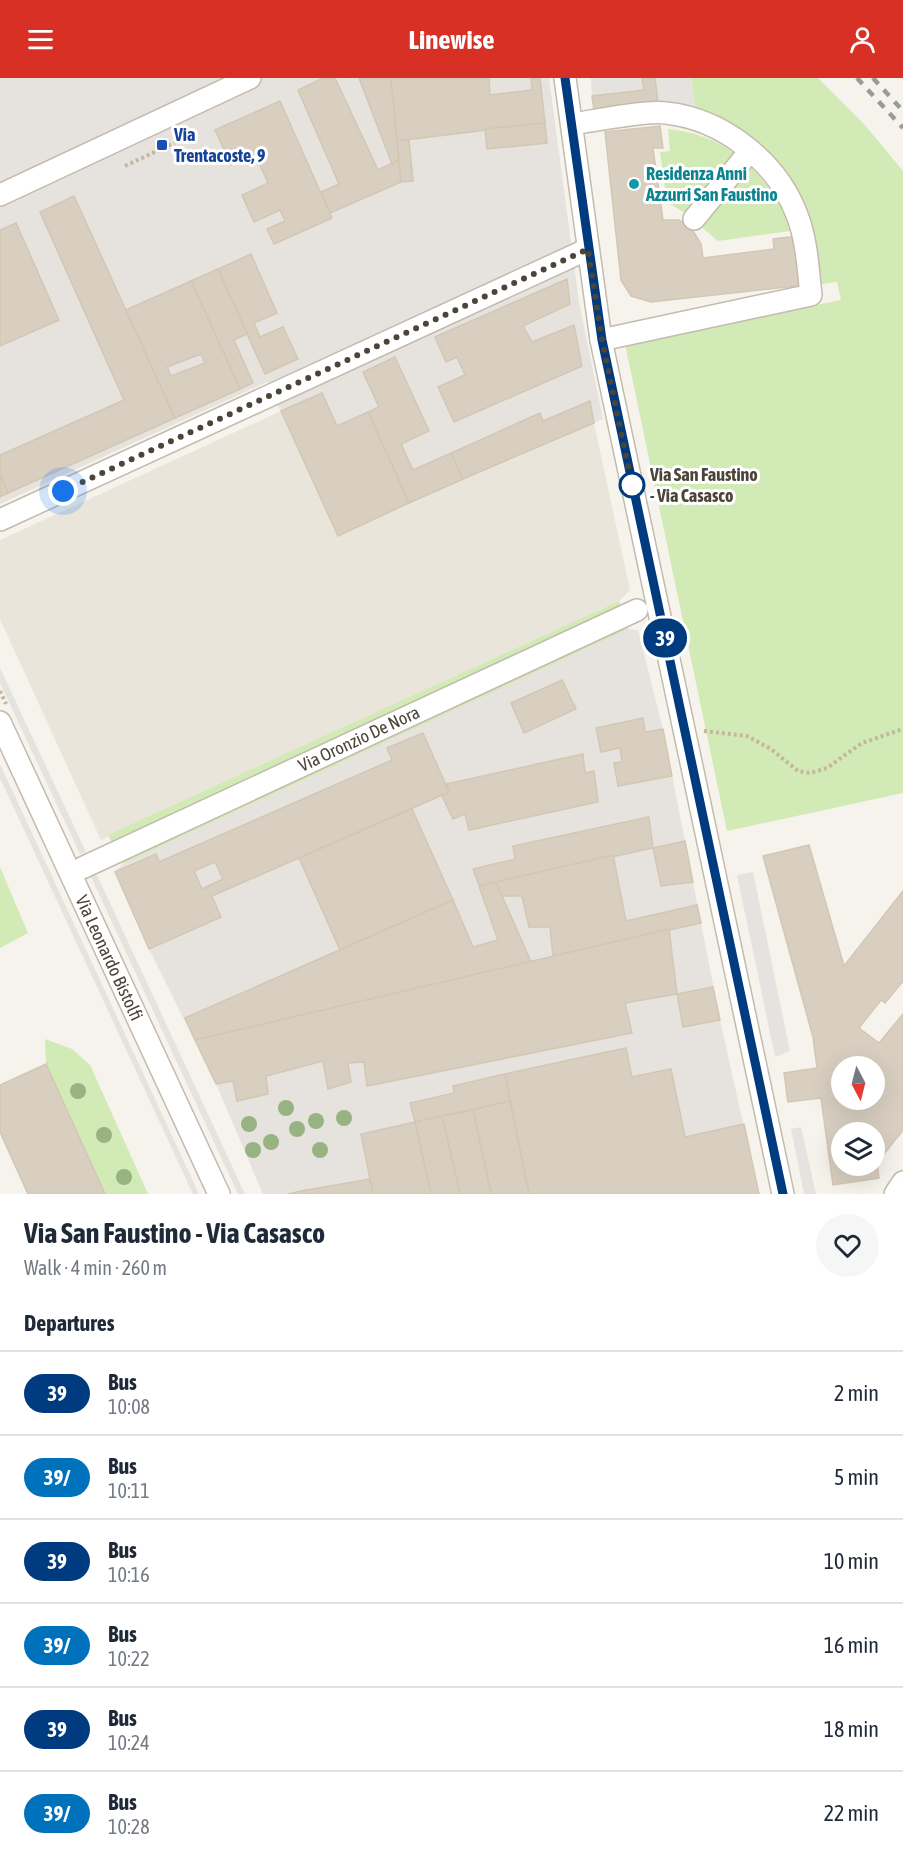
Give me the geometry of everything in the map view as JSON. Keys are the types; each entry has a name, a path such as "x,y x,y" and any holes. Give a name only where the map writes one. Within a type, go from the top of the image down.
{"street":[{"path":"0,195 250,78"},
{"path":"565,78 602,340 783,1194"},
{"path":"572,124 665,112 697,120 728,133 750,151 786,193 797,214 804,238 811,295 602,340"},
{"path":"694,219 750,151"},
{"path":"0,520 588,249"},
{"name":"Via Oronzio De Nora","path":"82,868 637,610"},
{"name":"Via Leonardo Bistolfi","path":"0,722 219,1194"},
{"path":"895,1194 903,1182"}],"path":[{"path":"125,166 195,133"},
{"path":"700,732 747,736 766,746 798,771 810,773 827,768 862,743 903,729"}],"shaded area":[{"path":"0,78 549,78 579,302 603,419 338,536 267,382 0,504"},
{"path":"201,78 218,78 115,128 111,121"},
{"path":"591,78 642,78 644,90 592,96"},
{"path":"655,78 691,78 696,112 658,103"},
{"path":"270,86 273,92 233,111 230,105"},
{"path":"93,130 96,136 43,160 41,154"},
{"path":"108,161 110,167 82,181 79,175"},
{"path":"281,411 338,536 594,423 630,590 619,601 101,840 0,619 0,540"},
{"path":"627,629 638,630 663,729 720,1020 759,1194 263,1194 216,1084 149,949 115,872 123,864"},
{"path":"0,668 86,852 80,854 0,683"},
{"path":"0,764 199,1194 193,1194 0,778"},
{"path":"753,872 790,1051 775,1057 737,875"},
{"path":"97,875 245,1194 238,1194 91,877"},
{"path":"801,1127 816,1194 804,1194 791,1129"}],"green space":[{"path":"691,78 818,78 864,124 903,171 903,793 727,831 625,344 841,300 837,282 815,285 803,212 696,112"},
{"path":"668,129 704,137 737,155 688,215 667,202 660,152 670,151"},
{"path":"749,164 778,199 790,231 718,241 698,224"},
{"path":"619,601 628,629 123,864 108,835"},
{"path":"0,867 28,933 0,948"},
{"path":"45,1039 72,1049 90,1065 148,1194 105,1194 46,1064"}],"building":[{"path":"323,78 335,78 378,170 399,160 401,182 330,213 321,192 339,184 298,90"},
{"path":"359,78 391,78 399,160 392,164"},
{"path":"391,78 489,78 490,95 532,90 531,78 540,78 545,123 397,141"},
{"path":"642,78 655,78 658,103 594,111 592,96 644,90"},
{"path":"280,101 332,218 274,244 267,229 285,221 280,210 254,222 242,195 268,183 255,154 231,165 215,130"},
{"path":"545,123 547,143 487,149 485,129"},
{"name":"Residenza Anni Azzurri San Faustino","path":"660,126 663,148 653,148 663,220 679,220 692,229 701,244 703,258 774,249 773,239 798,236 804,285 651,302 631,296 621,280 605,132"},
{"path":"409,140 413,181 401,182 397,141"},
{"path":"74,196 175,418 8,493 0,475 0,455 124,400 40,212"},
{"path":"16,223 59,320 0,346 0,230"},
{"path":"251,254 277,313 254,323 260,337 283,327 298,359 265,374 218,269"},
{"path":"218,269 247,334 234,340 253,383 240,389 191,281"},
{"path":"567,279 570,304 523,326 532,342 574,325 582,366 454,422 438,387 465,375 457,357 446,362 435,337"},
{"path":"191,281 240,389 175,418 126,310","holes":["201,354 205,363 171,376 167,367"]},
{"path":"395,357 429,431 401,444 413,470 451,453 463,479 409,503 368,412 379,407 363,372"},
{"path":"322,393 337,426 368,412 409,503 338,536 281,411"},
{"path":"590,401 594,423 463,479 451,453 540,413 543,421"},
{"path":"0,475 8,493 0,497"},
{"path":"562,680 576,709 524,733 511,703"},
{"path":"643,718 645,732 663,729 672,776 618,786 614,763 622,762 620,748 601,752 596,728"},
{"path":"423,733 449,792 212,896 221,917 149,949 115,872 156,854 159,862 392,760 387,748","holes":["215,862 223,879 202,889 194,871"]},
{"path":"583,754 585,773 594,771 598,802 469,830 465,814 453,819 442,796 449,792 446,784"},
{"path":"412,809 453,900 340,950 299,858"},
{"path":"649,817 653,848 479,886 473,869 515,859 513,846"},
{"path":"685,841 693,882 661,886 653,848"},
{"path":"809,845 844,966 903,891 903,981 885,1003 881,1000 859,1028 879,1043 903,1014 903,1130 885,1153 885,1122 831,1122 831,1170 821,1098 788,1102 784,1073 817,1068 813,1037 763,856"},
{"path":"613,855 626,921 697,905 701,923 553,956 550,927 529,927 522,896 502,896 496,882"},
{"path":"496,882 531,962 195,1040 185,1018 453,900 473,947 498,940 479,886"},
{"path":"669,929 677,994 625,1003 632,1033 367,1086 364,1062 348,1063 351,1082 328,1089 323,1061 266,1076 268,1094 237,1101 233,1081 216,1084 195,1040"},
{"path":"713,987 720,1020 683,1027 677,994"},
{"path":"626,1048 632,1077 671,1069 685,1137 744,1124 759,1194 529,1194 505,1074"},
{"path":"46,1064 105,1194 28,1194 0,1132 0,1085"},
{"path":"505,1074 510,1101 415,1122 410,1103 454,1093 453,1086"},
{"path":"510,1101 529,1194 491,1194 473,1110"},
{"path":"473,1110 491,1194 460,1194 442,1116"},
{"path":"442,1116 460,1194 431,1194 415,1122"},
{"path":"415,1122 431,1194 373,1194 361,1134"},
{"path":"832,1176 879,1176 879,1178 833,1185"},
{"path":"370,1179 373,1194 307,1194 306,1190"},
{"path":"306,1190 307,1194 288,1194"}],"railway":[{"path":"857,78 903,128"},
{"path":"873,78 903,111"}],"bus line":[{"name":"39","path":"565,78 602,340 783,1194"}],"place":[{"name":"Via Trentacoste, 9","path":"162,145"},
{"name":"Residenza Anni Azzurri San Faustino","path":"634,184"},
{"name":"Via San Faustino - Via Casasco","path":"632,485"}],"route":[{"path":"63,491 588,249 602,340 632,485"}]}
